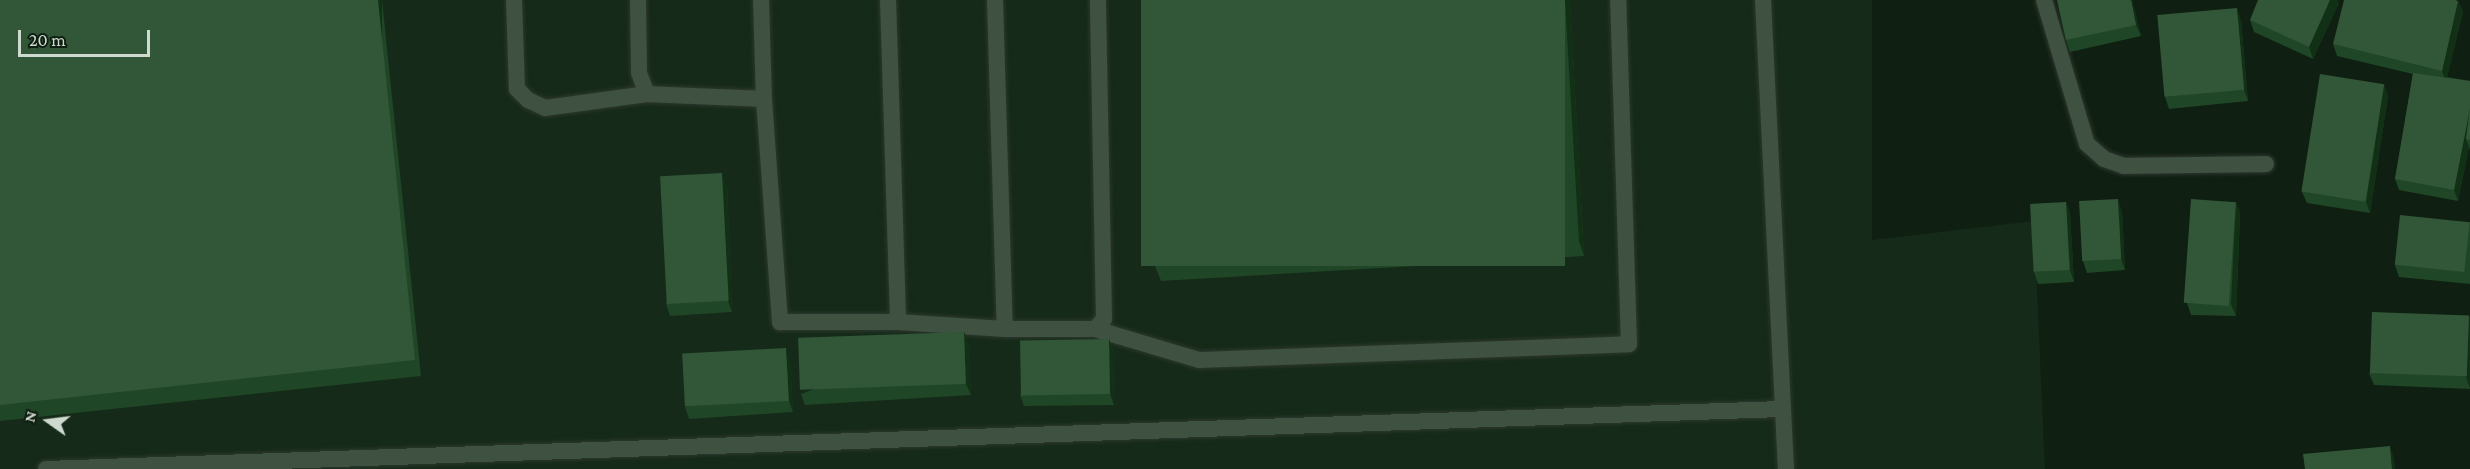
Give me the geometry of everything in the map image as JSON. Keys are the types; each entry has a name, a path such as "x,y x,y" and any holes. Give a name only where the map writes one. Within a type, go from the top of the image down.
{"street":[{"path":"514,0 517,89 528,100 545,108 647,94 764,99"},
{"path":"638,0 639,73 647,94"},
{"path":"761,0 764,99 780,322 898,322 1005,329 1095,329 1199,360 1629,344 1618,0"},
{"path":"888,0 898,322"},
{"path":"995,0 1005,329"},
{"path":"1095,329 1104,319 1106,305 1098,0"},
{"path":"1763,0 1786,469"},
{"path":"2044,0 2087,144 2104,159 2124,166 2266,165"},
{"path":"46,469 1783,409"}],"shaded area":[{"path":"0,0 1872,0 1872,240 2034,221 2045,469 0,469"}],"building":[{"path":"0,0 378,0 415,360 0,405"},
{"path":"1141,0 1565,0 1565,266 1141,266"},
{"path":"2057,0 2131,0 2136,25 2066,40"},
{"path":"2258,0 2330,0 2309,47 2250,20"},
{"path":"2344,0 2458,1 2442,71 2333,44"},
{"path":"2237,8 2244,90 2164,97 2157,15"},
{"path":"2413,73 2470,81 2470,108 2454,190 2395,179"},
{"path":"2320,74 2384,84 2366,202 2301,192"},
{"path":"2470,109 2470,140 2466,139"},
{"path":"722,173 729,301 667,304 660,176"},
{"path":"2118,199 2121,259 2082,261 2079,201"},
{"path":"2191,199 2236,202 2229,306 2184,303"},
{"path":"2066,202 2070,270 2034,272 2030,204"},
{"path":"2400,215 2470,222 2464,272 2395,265"},
{"path":"2372,312 2469,315 2467,376 2370,373"},
{"path":"964,332 966,384 800,390 798,338"},
{"path":"1109,339 1110,394 1021,396 1020,341"},
{"path":"786,348 789,401 685,406 682,353"},
{"path":"2390,446 2392,469 2305,469 2303,454"}]}
